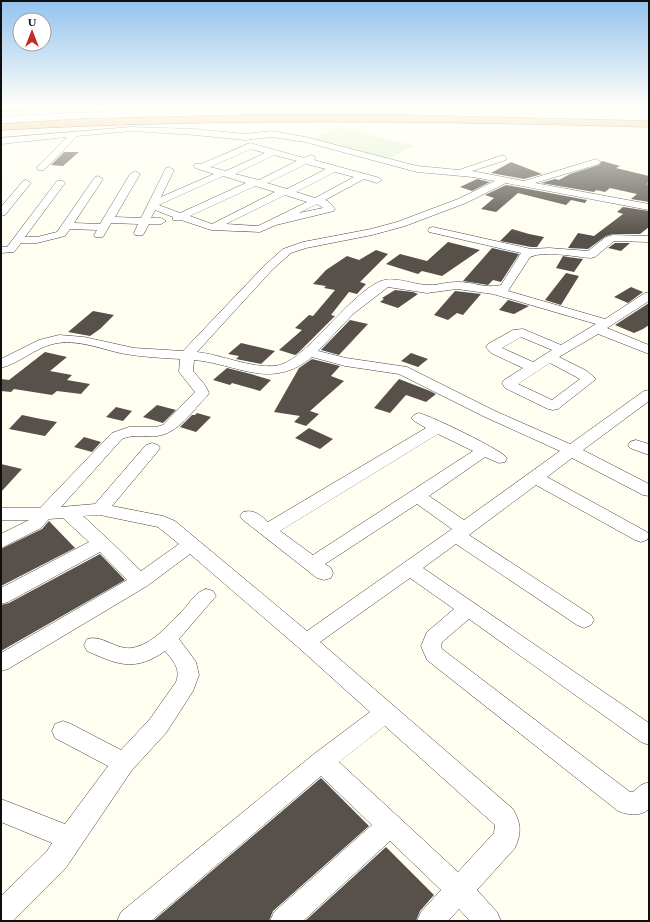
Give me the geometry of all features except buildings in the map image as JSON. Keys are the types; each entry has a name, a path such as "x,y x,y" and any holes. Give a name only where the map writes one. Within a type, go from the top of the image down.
{"street":[{"path":"41,168 60,149"},
{"path":"242,149 200,166 324,203 330,209 272,223"},
{"path":"262,149 377,180"},
{"path":"66,226 103,227 145,221 161,221 179,217 258,183 331,149"},
{"path":"331,149 391,167"},
{"path":"331,149 418,170 460,172 649,207"},
{"path":"153,205 274,152"},
{"path":"460,172 503,158"},
{"path":"524,183 596,162"},
{"path":"214,227 335,168"},
{"path":"140,233 169,170"},
{"path":"103,227 135,174"},
{"path":"153,205 179,217 214,227 260,229 363,176"},
{"path":"18,240 37,240 61,234 98,179"},
{"path":"1,542 35,524 117,436 126,433 165,430 197,398 202,392 186,372 187,354 268,268 287,251 303,245 372,232 401,224 462,200 506,180"},
{"path":"1,213 26,183"},
{"path":"1,250 10,250 60,183"},
{"path":"433,230 530,252 549,250 592,255 607,240 613,238 649,239"},
{"path":"496,291 505,288 526,255 530,252"},
{"path":"1,364 14,359 46,342 57,339 83,341 139,352 187,354 270,370 284,368 308,352 345,315 384,284 390,283 427,289 457,285 496,291 601,326 646,345"},
{"path":"553,406 515,389 509,383 532,367 550,358 649,296"},
{"path":"532,367 496,350 494,347 518,333 523,333 562,350"},
{"path":"308,352 345,362 402,370 490,414 572,451 649,492"},
{"path":"540,414 587,381 588,378 550,358"},
{"path":"306,642 649,394"},
{"path":"249,516 318,569 417,496 492,454 419,418"},
{"path":"268,530 438,427"},
{"path":"100,509 152,448"},
{"path":"535,477 641,536"},
{"path":"417,496 460,532 584,620"},
{"path":"1,514 68,513 100,509 163,522 169,525 306,642 504,817 508,825 506,839 430,921"},
{"path":"68,513 102,543 140,581"},
{"path":"1,597 102,543"},
{"path":"1,663 140,581 191,545"},
{"path":"409,568 649,735"},
{"path":"94,645 128,657 148,651 174,632 206,596"},
{"path":"468,608 434,638 431,646 434,654 626,803 638,803 649,793"},
{"path":"4,914 56,860 124,762 142,745 158,726 186,685 189,675 186,662 167,638"},
{"path":"136,919 322,761 385,713"},
{"path":"63,732 124,762"},
{"path":"322,761 459,890 488,921"},
{"path":"1,810 70,838"},
{"path":"283,921 390,824"}],"green space":[{"path":"344,149 408,149 385,160"}]}
